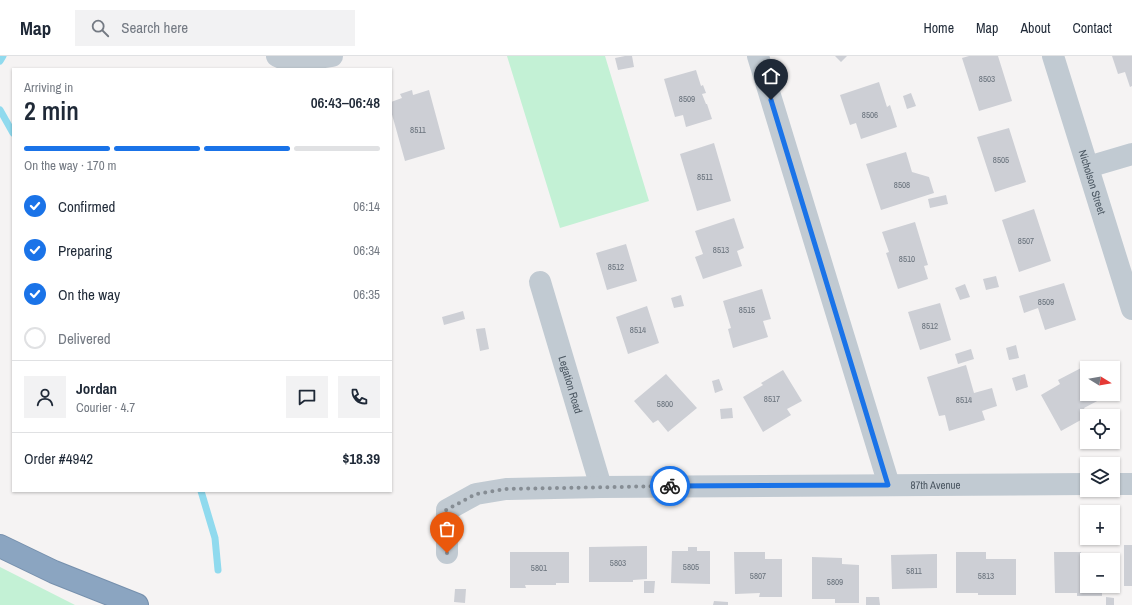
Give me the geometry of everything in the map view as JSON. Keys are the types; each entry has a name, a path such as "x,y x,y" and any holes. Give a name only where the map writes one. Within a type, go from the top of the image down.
{"highway":[{"path":"0,546 54,572 138,605"}],"street":[{"path":"277,56 288,61 332,56"},
{"path":"758,56 888,485"},
{"name":"Nicholson Street","path":"1053,56 1132,309"},
{"path":"1088,167 1132,154"},
{"name":"Legation Road","path":"540,282 600,487"},
{"name":"87th Avenue","path":"447,553 446,510 476,494 506,489 1080,484"},
{"path":"1120,484 1132,484"}],"green space":[{"path":"507,56 605,56 649,201 560,228"},
{"path":"0,567 75,605 0,605"}],"building":[{"path":"632,56 634,67 618,70 615,58"},
{"path":"835,56 847,56 841,62"},
{"path":"969,56 998,56 1012,101 979,111 962,58"},
{"path":"1112,56 1132,56 1132,86 1130,87 1125,72 1118,74"},
{"path":"696,70 701,86 703,85 706,93 702,94 712,119 686,127 683,115 675,117 664,79"},
{"path":"879,82 887,107 890,105 897,127 861,139 856,123 850,125 840,95"},
{"path":"412,90 413,95 429,90 445,149 405,161 392,115 392,102 402,98 400,94"},
{"path":"911,93 916,106 907,109 903,96"},
{"path":"1009,128 1026,182 995,192 977,137"},
{"path":"714,143 731,201 697,211 680,154"},
{"path":"906,152 912,172 929,177 934,193 881,210 866,164"},
{"path":"946,195 948,204 930,208 928,199"},
{"path":"1034,209 1051,261 1019,272 1002,220"},
{"path":"734,218 744,248 737,251 742,266 703,279 695,257 703,254 695,231"},
{"path":"915,222 928,265 924,266 928,279 898,289 886,253 889,252 882,232"},
{"path":"626,244 637,281 607,290 596,253"},
{"path":"996,276 999,287 986,290 983,279"},
{"path":"1064,283 1076,320 1045,330 1038,308 1024,313 1019,296"},
{"path":"965,284 970,297 960,300 955,288"},
{"path":"762,289 771,319 763,321 768,337 733,348 728,329 731,328 723,301"},
{"path":"681,295 684,306 674,308 671,298"},
{"path":"940,303 951,340 920,350 908,312"},
{"path":"647,306 659,343 628,354 616,317"},
{"path":"463,311 465,319 444,325 442,317"},
{"path":"485,328 489,349 480,351 476,329"},
{"path":"1016,345 1019,358 1009,360 1006,348"},
{"path":"971,349 974,359 958,364 955,354"},
{"path":"966,365 974,393 992,388 997,406 982,411 985,420 949,431 945,415 939,416 927,377"},
{"path":"1080,369 1080,401 1097,401 1084,409 1080,409 1080,420 1061,431 1041,395 1060,384 1058,380"},
{"path":"783,370 802,401 787,409 791,415 763,432 743,397 763,385 761,383"},
{"path":"666,374 697,408 668,432 658,420 653,423 634,401"},
{"path":"1025,374 1028,387 1016,391 1012,378"},
{"path":"719,379 723,390 715,393 712,381"},
{"path":"732,408 733,418 721,419 720,409"},
{"path":"1124,545 1132,545 1132,586 1124,586"},
{"path":"647,546 647,579 633,580 633,582 589,582 589,547"},
{"path":"688,547 697,547 697,551 710,551 710,584 671,583 672,551 688,551"},
{"path":"510,552 569,552 569,583 556,583 556,585 525,585 526,588 510,588"},
{"path":"734,552 765,552 765,559 782,559 782,597 759,597 760,593 735,594"},
{"path":"956,552 986,552 986,559 1016,559 1016,595 978,595 978,593 956,593"},
{"path":"1054,552 1081,552 1080,593 1102,593 1102,596 1077,596 1077,593 1055,593"},
{"path":"937,554 937,588 892,589 891,555"},
{"path":"812,557 842,558 842,564 859,565 859,603 835,603 835,599 812,599"},
{"path":"644,581 655,581 654,593 644,593"},
{"path":"455,589 466,589 465,603 454,602"},
{"path":"866,597 879,597 880,605 866,605"},
{"path":"1106,597 1114,598 1114,605 1106,605"},
{"path":"714,601 728,602 728,605 713,605"}],"waterway":[{"path":"0,61 3,56"},
{"path":"0,110 12,131"},
{"path":"201,492 215,538 218,570"}],"way so far":[{"path":"447,553 446,510 476,494 506,489 670,486"}],"route":[{"path":"670,486 888,485 771,100"}]}
